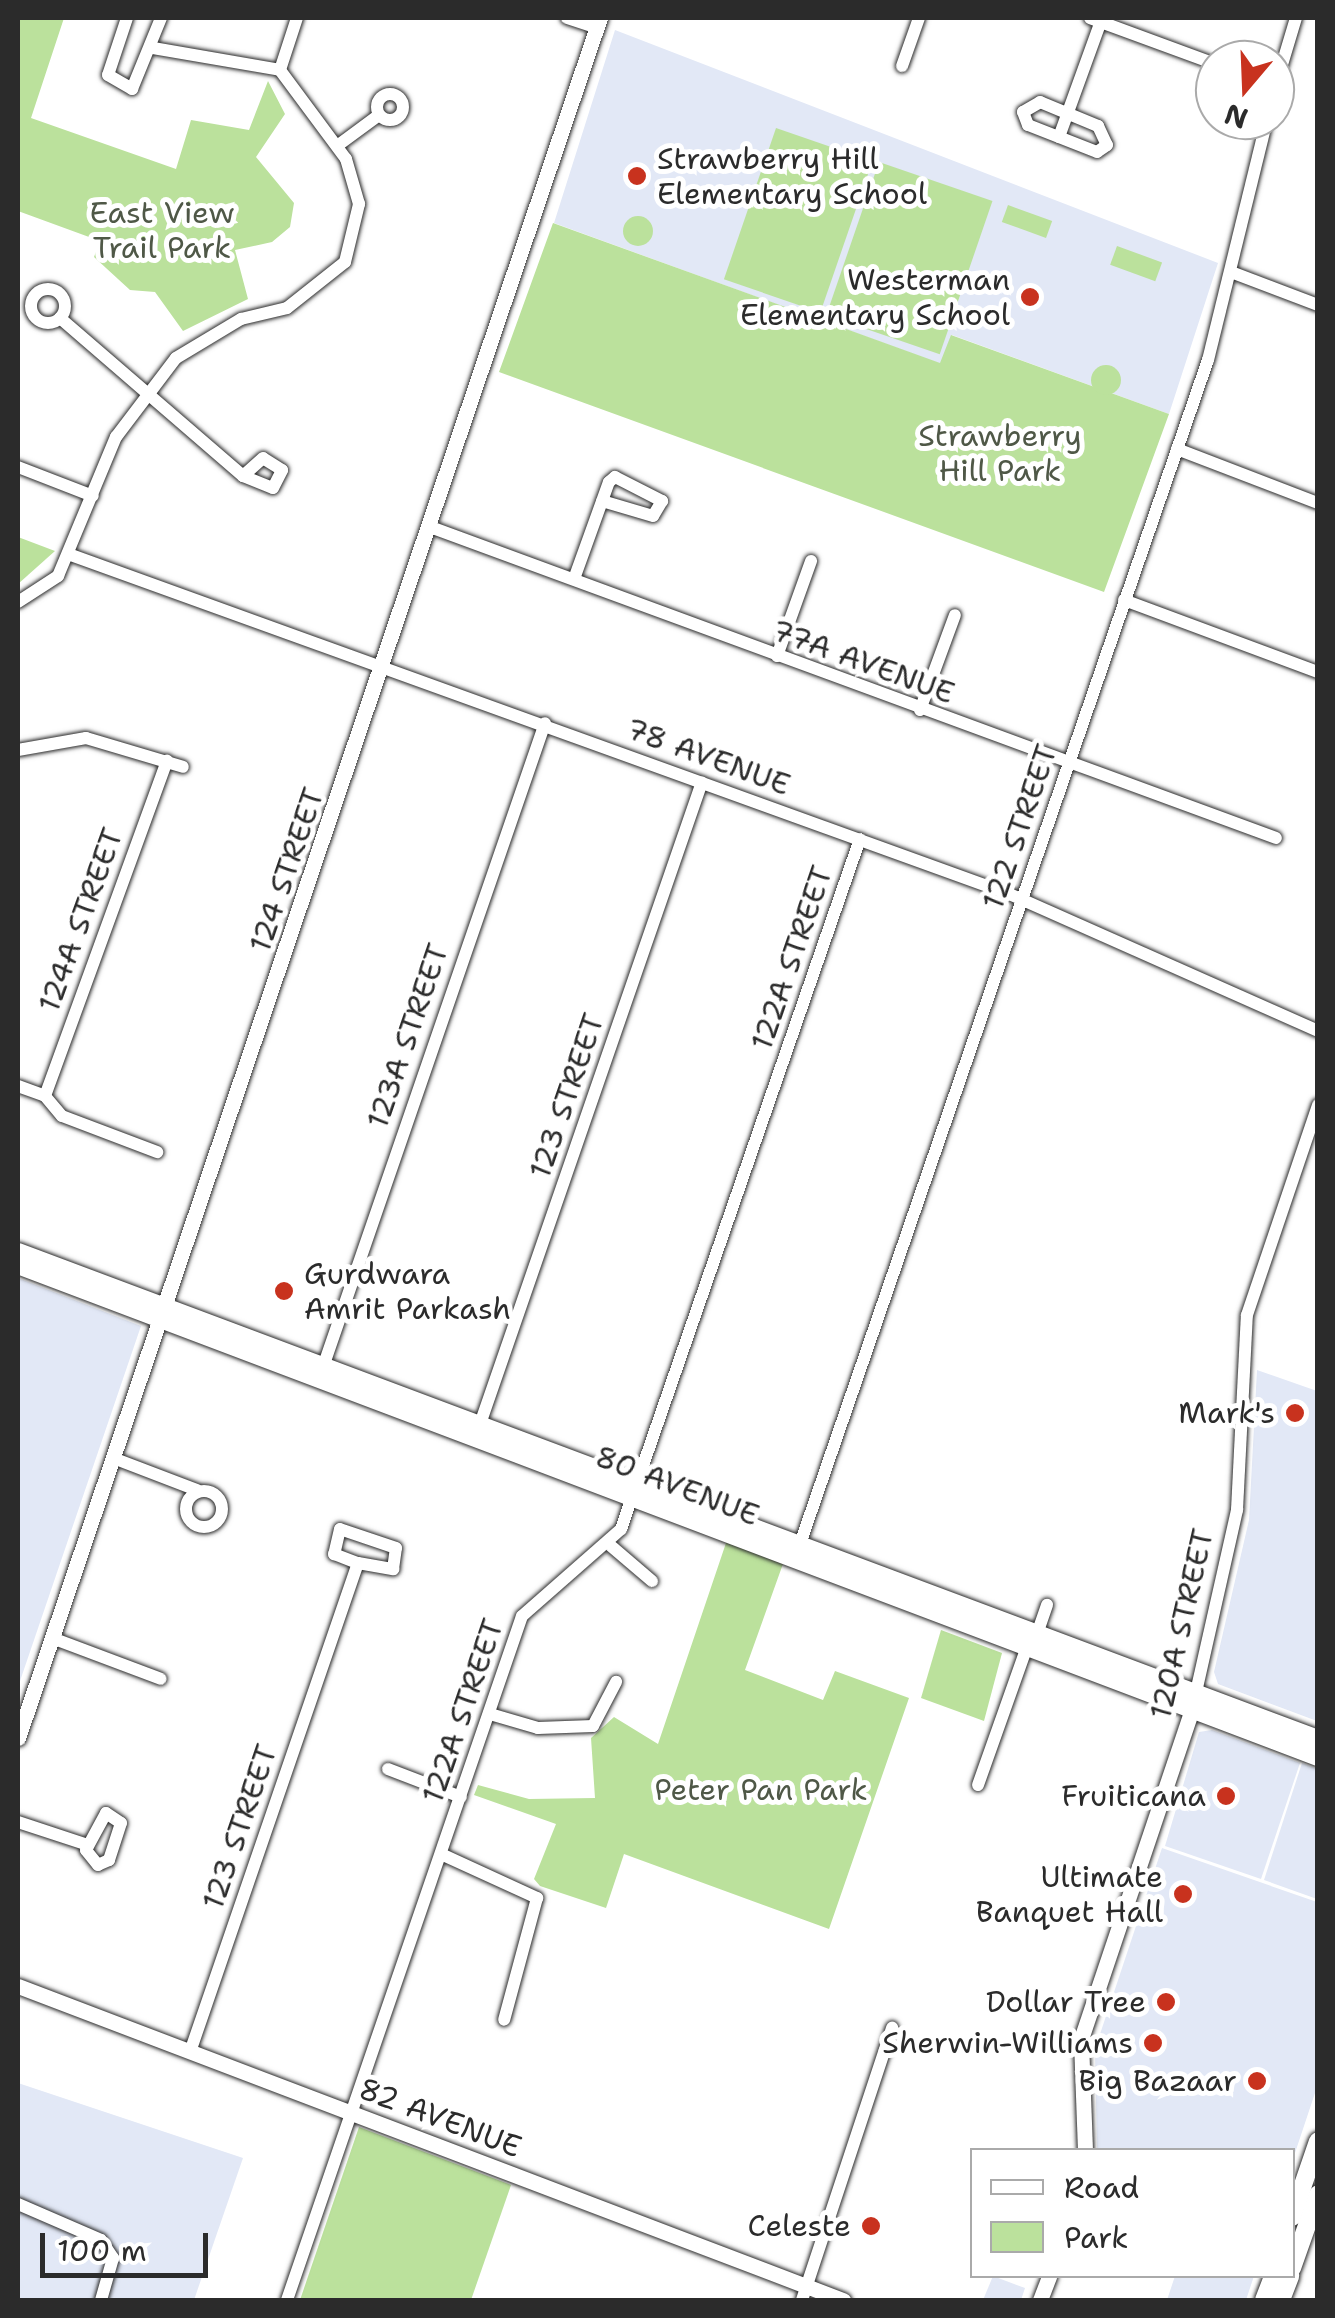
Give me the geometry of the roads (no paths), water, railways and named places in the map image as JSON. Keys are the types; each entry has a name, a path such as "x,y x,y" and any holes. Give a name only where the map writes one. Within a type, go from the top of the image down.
{"main road":[{"name":"80 AVENUE","path":"18,1252 274,1364 434,1424 800,1544 1032,1640 1194,1701 1318,1739"},
{"name":"80 AVENUE","path":"18,1265 323,1367 919,1607 1090,1653 1318,1757"},
{"path":"274,1364 323,1367"},
{"path":"434,1424 479,1427"},
{"path":"1295,2208 1317,2142"},
{"path":"1295,2259 1318,2194"}],"street":[{"path":"127,18 110,82 137,88 154,48 161,18"},
{"path":"280,70 297,18"},
{"path":"567,18 598,22"},
{"path":"902,66 919,18"},
{"path":"1059,137 1095,19 1195,56"},
{"name":"124 STREET","path":"18,1738 387,666 598,22"},
{"path":"18,602 58,576 71,555 92,496 145,393 210,334 286,308 345,262 358,204 337,146 280,70 154,48"},
{"path":"1040,102 1067,112 1103,130 1107,145 1097,152 1028,125 1023,112 1040,102"},
{"path":"337,146 379,115"},
{"name":"122 STREET","path":"800,1544 1177,449 1231,272 1262,140"},
{"path":"1231,272 1318,305"},
{"path":"60,318 243,476"},
{"path":"1177,449 1318,503"},
{"path":"18,466 92,496"},
{"path":"574,579 602,501"},
{"name":"77A AVENUE","path":"433,528 1068,764 1140,782 1276,838"},
{"name":"78 AVENUE","path":"71,555 1021,898 1318,1031"},
{"path":"777,656 811,561"},
{"path":"1124,600 1318,672"},
{"path":"920,710 955,614"},
{"name":"123A STREET","path":"323,1367 545,723"},
{"path":"18,750 86,738 183,767"},
{"name":"124A STREET","path":"45,1096 167,761"},
{"name":"123 STREET","path":"479,1427 702,782"},
{"name":"122A STREET","path":"287,2300 530,1600 611,1546 635,1492 860,839"},
{"path":"18,1086 45,1096 62,1116 157,1152"},
{"name":"120A STREET","path":"1085,2148 1081,2039 1194,1701 1237,1510 1247,1315 1318,1105"},
{"path":"113,1458 198,1490"},
{"path":"340,1529 396,1548 393,1570 358,1563 334,1554 340,1529"},
{"path":"611,1546 652,1581"},
{"name":"123 STREET","path":"190,2052 358,1563"},
{"path":"978,1786 1047,1605"},
{"path":"52,1638 161,1679"},
{"path":"490,1714 538,1728 594,1726 616,1682"},
{"path":"388,1768 461,1796"},
{"path":"18,1822 88,1845"},
{"path":"441,1854 534,1893 538,1914 504,2020"},
{"name":"82 AVENUE","path":"18,1986 804,2294 843,2300"},
{"path":"804,2294 892,2028"},
{"path":"18,2204 91,2232 108,2248 101,2300"}],"place":[{"name":"Strawberry Hill Elementary School","path":"637,176"},
{"name":"Westerman Elementary School","path":"1030,297"},
{"name":"Gurdwara Amrit Parkash","path":"284,1291"},
{"name":"Mark's","path":"1295,1413"},
{"name":"Fruiticana","path":"1226,1796"},
{"name":"Ultimate Banquet Hall","path":"1183,1894"},
{"name":"Dollar Tree","path":"1166,2002"},
{"name":"Sherwin-Williams","path":"1153,2043"},
{"name":"Big Bazaar","path":"1257,2081"},
{"name":"Celeste","path":"871,2226"}],"park label":[{"name":"East View Trail Park","path":"162,230"},
{"name":"Strawberry Hill Park","path":"1000,453"},
{"name":"Peter Pan Park","path":"761,1790"}]}
